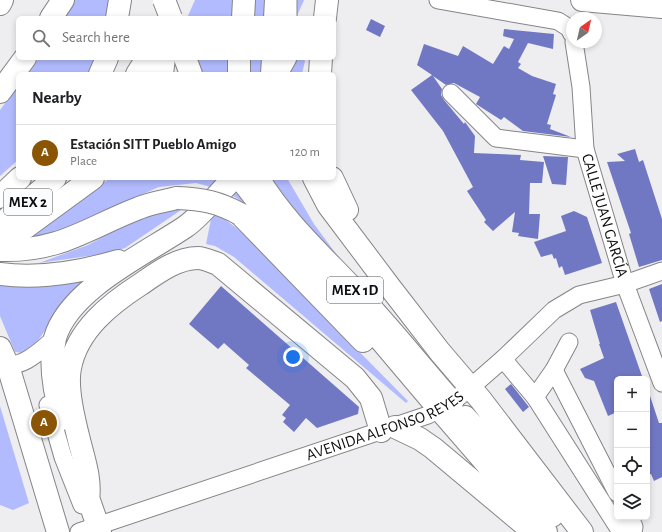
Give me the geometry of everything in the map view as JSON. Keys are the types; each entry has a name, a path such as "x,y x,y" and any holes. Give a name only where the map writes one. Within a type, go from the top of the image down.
{"main road":[{"path":"0,4 2,0"},
{"path":"52,16 63,0"},
{"path":"117,16 120,0"},
{"path":"157,0 160,16"},
{"path":"164,0 169,16"},
{"path":"168,16 176,0"},
{"path":"243,16 244,0"},
{"path":"275,16 276,0"},
{"path":"325,16 327,0"},
{"path":"582,0 662,7"},
{"path":"643,0 662,2"},
{"path":"0,92 24,60"},
{"path":"101,72 106,60"},
{"path":"138,72 146,60"},
{"path":"162,72 164,60"},
{"path":"186,60 190,72"},
{"path":"239,60 239,72"},
{"path":"273,60 273,72"},
{"path":"320,60 320,72"},
{"path":"0,197 18,180"},
{"name":"MEX 2","path":"4,240 53,180"},
{"path":"4,240 90,180"},
{"path":"92,530 88,500 55,388 53,364 55,338 71,311 90,289 141,254 186,226 228,184 240,180"},
{"name":"MEX 1D","path":"244,180 273,203 287,220 361,297 439,409"},
{"path":"315,180 328,205 389,286 440,352 471,387 582,532"},
{"path":"333,180 357,232 389,286"},
{"path":"4,240 31,249 53,246 82,235 140,208 178,198 199,199 221,204 240,214 348,324 439,409 524,481 565,532"},
{"path":"0,274 27,275 91,269 141,254"},
{"path":"88,500 90,484 77,430 71,392 70,368 77,348 86,332 104,310 121,297 162,270 181,261 199,258 218,264 355,378 371,398 388,429 420,439 536,531"},
{"path":"3,359 58,532"},
{"path":"439,409 536,531"}],"street":[{"path":"288,0 288,16"},
{"path":"313,16 323,0"},
{"path":"438,0 558,21 566,26"},
{"name":"CALLE JUAN GARCÍA","path":"575,48 581,87 585,149 626,284 662,383"},
{"path":"274,72 277,60"},
{"path":"280,72 287,60"},
{"path":"451,93 496,138 585,149"},
{"name":"AVENIDA ALFONSO REYES","path":"92,530 388,429 439,409 471,387 503,359 554,310 579,295 626,284 662,271"},
{"path":"3,359 22,363 38,353 55,338"},
{"path":"55,338 45,360 44,377 46,395 63,458 92,530"},
{"path":"535,398 554,370 569,342"},
{"path":"3,359 21,381 23,386 68,532"},
{"path":"503,359 535,398 621,532"},
{"path":"554,370 614,486"},
{"path":"631,520 634,527 633,532"}],"shaded area":[{"path":"65,0 110,0 107,16 54,16"},
{"path":"195,0 233,0 232,16 188,16"},
{"path":"254,0 271,0 270,16 253,16"},
{"path":"290,0 304,0 297,16 295,16"},
{"path":"38,60 95,60 89,72 28,72"},
{"path":"193,60 230,60 229,72 196,72"},
{"path":"249,60 266,60 264,72 248,72"},
{"path":"304,60 302,72 288,72 293,61"},
{"path":"16,89 16,162 0,176 0,110"},
{"path":"107,180 233,180 245,204 226,191 196,183 159,187 104,211 89,221 45,240 28,237"},
{"path":"270,180 288,180 314,224 362,289 295,219"},
{"path":"184,208 125,248 110,253 39,263 88,245 149,212"},
{"path":"212,214 223,218 238,229 408,401 406,403 234,257 215,246 206,244"},
{"path":"0,278 90,278 63,305 37,342 23,353 15,352 0,316"},
{"path":"0,406 29,503 13,510 0,505"}],"building":[{"path":"371,19 385,26 380,37 366,30"},
{"path":"504,29 554,34 553,49 528,43 518,62 521,64 518,68 532,76 556,84 553,94 556,95 547,124 551,125 550,129 571,137 523,131 504,117 501,120 476,104 480,97 454,83 446,85 433,76 442,89 441,95 444,100 464,124 465,122 475,136 474,153 521,155 520,160 544,162 542,183 530,183 529,214 540,214 538,239 518,236 519,233 512,232 515,212 493,231 484,222 486,220 467,191 473,187 443,131 411,90 432,75 417,65 424,44 458,56 463,46 493,64 504,46 509,49 514,39 503,36"},
{"path":"635,149 639,162 643,160 662,219 662,260 639,267 629,234 631,233 607,162 625,161 617,154"},
{"path":"543,156 568,157 566,185 552,184"},
{"path":"574,211 587,217 602,263 565,275 562,266 559,268 556,258 554,259 552,254 541,257 534,242 566,231 561,216"},
{"path":"662,284 662,321 660,322 649,289"},
{"path":"221,286 359,407 358,414 317,428 306,418 294,432 283,422 286,418 282,415 290,405 246,368 249,365 224,343 218,349 189,324"},
{"path":"616,302 642,376 614,376 614,413 608,416 594,381 585,378 580,369 604,358 590,310"},
{"path":"511,384 529,407 523,412 505,389"},
{"path":"650,396 659,423 662,423 662,477 654,481 651,474"}],"place":[{"name":"Estación SITT Pueblo Amigo","path":"44,423"}]}
